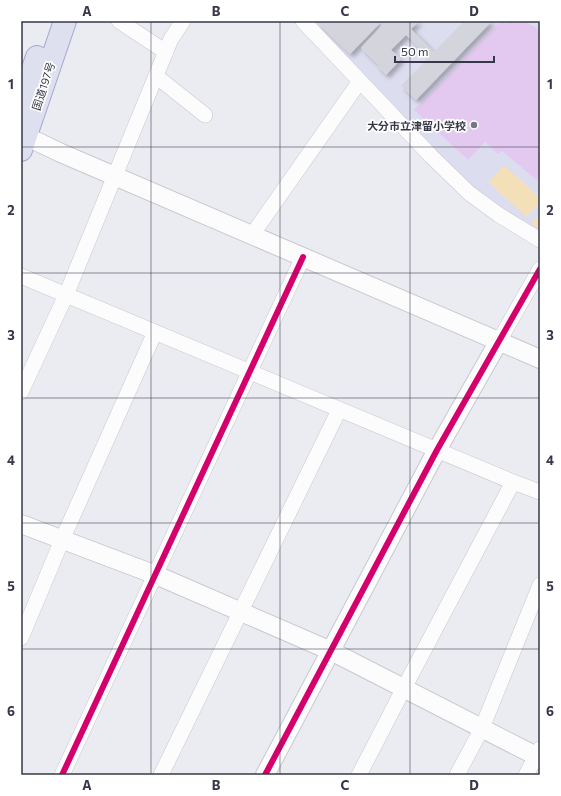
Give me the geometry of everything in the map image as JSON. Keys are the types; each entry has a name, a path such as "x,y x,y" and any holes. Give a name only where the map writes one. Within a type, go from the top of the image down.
{"highway":[{"name":"国道197号","path":"21,102 50,21"},
{"name":"国道197号","path":"23,140 65,21"}],"street":[{"path":"118,21 166,52"},
{"path":"21,392 66,294 166,52 183,21"},
{"path":"303,21 431,156 469,192 499,216 540,240"},
{"path":"156,76 205,114"},
{"path":"252,235 360,82"},
{"path":"23,140 114,176 540,359"},
{"path":"62,775 303,257"},
{"path":"265,775 437,450 540,269"},
{"path":"21,276 250,371 339,410 540,492"},
{"path":"21,638 62,540 155,332"},
{"path":"161,775 339,410"},
{"path":"359,775 513,482"},
{"path":"21,524 156,575 331,651 482,728 539,754 526,775"},
{"path":"457,775 482,728 540,585"}],"shaded area":[{"name":"大分市立津留小学校","path":"310,21 540,21 540,234 512,218 462,179"},
{"path":"501,21 506,24 509,21 524,21 540,30 540,183 502,151 498,154 485,142 468,160 414,110"},
{"path":"504,165 540,198 540,203 526,217 489,182"},
{"path":"540,214 540,230 531,223"}],"building":[{"path":"316,21 382,21 350,54"},
{"path":"386,21 419,21 411,29 434,52 464,21 492,21 416,100 401,86 429,57 406,35 391,50 401,59 386,75 361,48"}],"cycle path":[{"path":"62,775 303,257"},
{"path":"265,775 437,450 540,269"}],"place":[{"name":"大分市立津留小学校","path":"474,125"}]}
